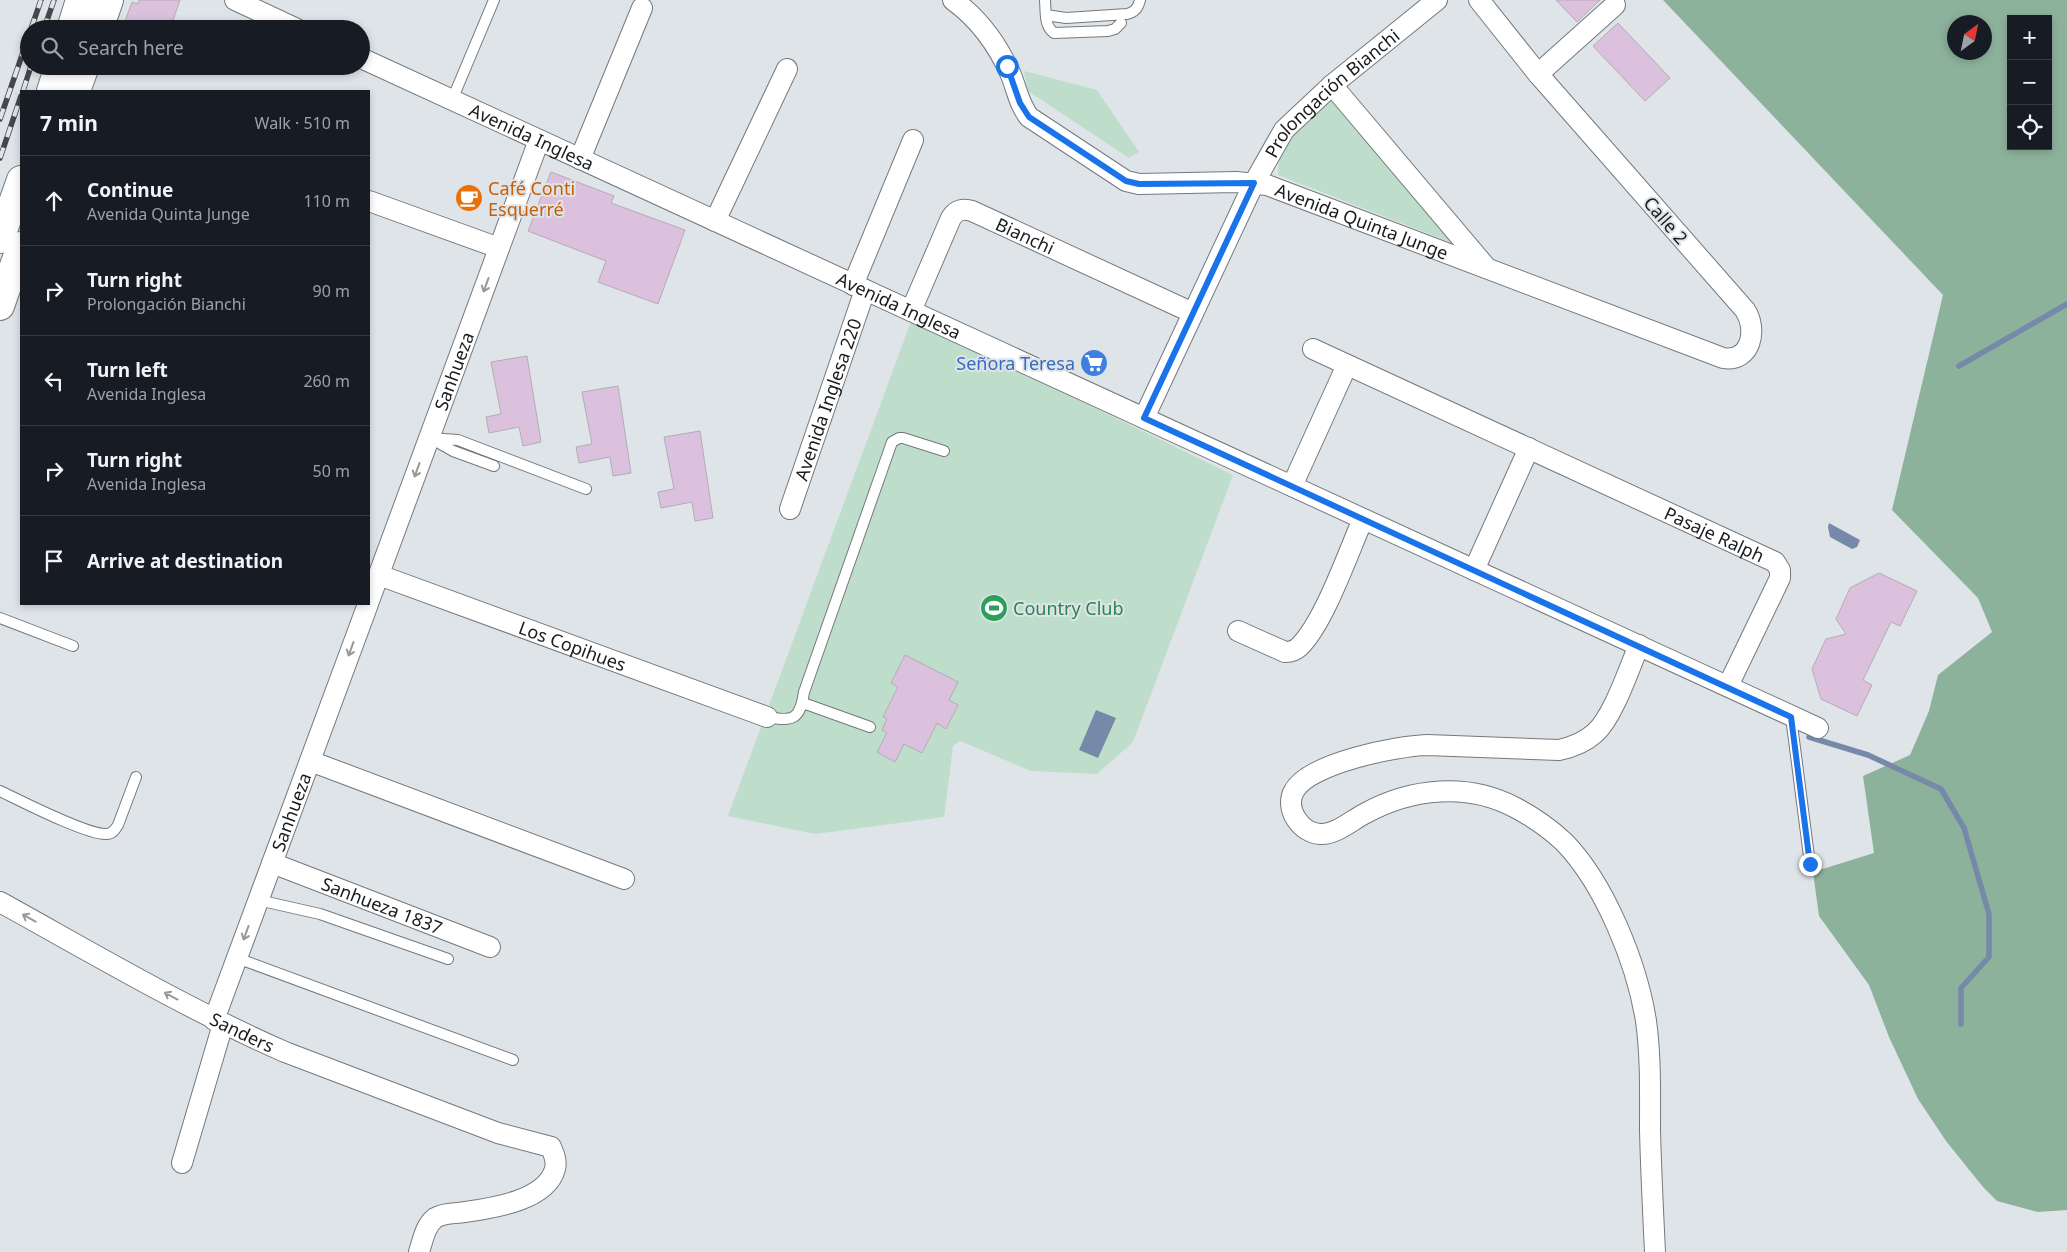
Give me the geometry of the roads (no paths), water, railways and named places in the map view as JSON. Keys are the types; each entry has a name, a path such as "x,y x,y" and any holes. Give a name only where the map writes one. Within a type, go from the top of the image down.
{"main road":[{"path":"74,20 80,0"},
{"path":"102,20 109,0"},
{"path":"51,90 56,75"},
{"path":"76,90 82,75"},
{"path":"0,239 20,183"},
{"path":"0,306 20,249"}],"street":[{"path":"235,0 278,20"},
{"name":"Avenida Quinta Junge","path":"953,0 969,13 990,37 1007,66 1020,103 1029,117 1126,181 1139,184 1254,183 1290,192 1718,356"},
{"name":"Prolongación Bianchi","path":"1144,418 1254,183 1284,130 1332,85 1437,0"},
{"name":"Calle 2","path":"1479,0 1538,74 1750,316 1753,332 1744,353 1734,358 1718,356"},
{"path":"1538,74 1616,5"},
{"path":"580,159 642,8"},
{"name":"Avenida Inglesa","path":"370,62 1818,728"},
{"path":"715,221 787,69"},
{"path":"1332,85 1486,268"},
{"name":"Sanhueza","path":"370,597 539,140"},
{"name":"Avenida Inglesa 220","path":"790,509 859,287 913,140"},
{"path":"370,201 499,248"},
{"name":"Bianchi","path":"911,311 951,218 963,209 972,211 1193,313"},
{"name":"Pasaje Ralph","path":"1313,349 1771,560 1778,566 1781,574 1779,582 1728,686"},
{"path":"1292,486 1347,365"},
{"path":"1474,570 1529,448"},
{"path":"1238,631 1285,652 1290,652 1300,647 1310,633 1327,600 1363,519"},
{"name":"Los Copihues","path":"378,575 767,717"},
{"name":"Sanhueza","path":"182,1163 218,1022 237,958 367,605"},
{"path":"1639,646 1604,721 1594,734 1579,744 1559,750 1427,745 1404,746 1378,751 1314,774 1294,790 1291,802 1294,816 1298,823 1304,829 1320,834 1336,830 1382,805 1416,795 1455,790 1474,793 1503,802 1530,815 1564,842 1578,858 1612,916 1626,947 1641,995 1649,1051 1650,1146 1655,1252"},
{"path":"310,761 624,879"},
{"name":"Sanhueza 1837","path":"272,863 490,947"},
{"name":"Sanders","path":"0,902 218,1022 285,1052 498,1133 551,1147 556,1160 555,1170 549,1180 536,1192 512,1203 462,1213 446,1213 436,1218 427,1226 419,1252"}],"lane":[{"path":"452,100 494,0"},
{"path":"1045,0 1048,27 1054,33 1108,31 1115,29 1121,23"},
{"path":"1046,15 1066,18 1127,14 1133,13 1138,8 1140,0"},
{"path":"429,438 446,437 458,440 586,489"},
{"path":"429,438 453,451 494,466"},
{"path":"767,717 790,720 798,714 803,703 804,692 892,442 903,438 944,451"},
{"path":"0,618 73,646"},
{"path":"803,703 870,727"},
{"path":"1791,717 1810,864"},
{"path":"0,791 85,829 107,834 114,831 118,825 136,777"},
{"path":"258,900 320,914 448,959"},
{"path":"237,958 513,1060"}],"water":[{"path":"1829,523 1860,540 1857,547 1852,549 1830,537"},
{"path":"1096,710 1116,718 1098,758 1079,750"}],"waterway":[{"path":"1959,366 2067,304"},
{"path":"1809,737 1868,755 1941,789 1964,828 1989,914 1989,957 1961,988 1961,1024"}],"railway":[{"path":"34,20 41,0"},
{"path":"47,20 54,0"},
{"path":"0,119 20,61"},
{"path":"23,90 28,75"},
{"path":"0,158 20,99"}],"place":[{"name":"Café Conti Esquerré","path":"469,198"},
{"name":"Señora Teresa","path":"1094,363"},
{"name":"Country Club","path":"994,608"}]}
